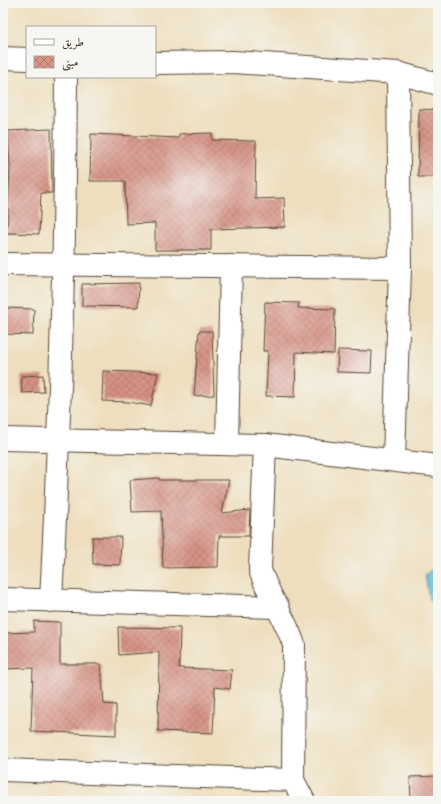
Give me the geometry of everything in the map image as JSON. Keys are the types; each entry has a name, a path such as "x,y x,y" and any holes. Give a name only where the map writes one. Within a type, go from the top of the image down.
{"street":[{"path":"3,58 26,59"},
{"path":"156,63 233,62 398,73 438,84"},
{"path":"394,460 400,268 398,73"},
{"path":"51,601 60,439 66,78"},
{"path":"3,264 400,268"},
{"path":"227,443 231,266"},
{"path":"3,439 60,439 264,445 438,466"},
{"path":"264,445 260,570 264,583 288,626 294,646 293,780 304,801"},
{"path":"3,599 278,607"},
{"path":"3,770 293,780"}],"water":[{"path":"438,564 438,610 429,599 425,575"}],"building":[{"path":"419,109 438,110 438,177 418,177"},
{"path":"51,129 52,193 41,193 39,234 7,233 10,167 8,131"},
{"path":"212,133 212,140 256,141 255,199 284,198 285,227 211,229 211,250 155,250 155,223 126,224 125,181 90,181 91,134 179,138 179,134"},
{"path":"139,283 138,307 82,306 82,284"},
{"path":"265,302 299,303 298,308 335,309 334,354 296,352 295,397 266,396 268,351 263,351"},
{"path":"3,308 34,309 33,335 3,334"},
{"path":"199,331 212,331 214,395 194,396"},
{"path":"338,350 372,351 371,373 337,372"},
{"path":"103,371 158,373 151,406 129,402 102,401"},
{"path":"43,375 44,392 22,393 21,376"},
{"path":"159,478 159,480 229,480 222,513 250,510 249,536 219,536 218,567 163,568 161,511 132,512 130,480"},
{"path":"92,537 121,537 120,565 93,564"},
{"path":"34,621 60,622 60,664 101,664 104,704 116,705 116,735 31,731 33,668 3,669 3,633 34,632"},
{"path":"118,627 180,628 179,668 232,670 230,689 215,687 213,733 158,731 159,652 119,655"},
{"path":"438,776 438,801 411,801 410,777"}]}
